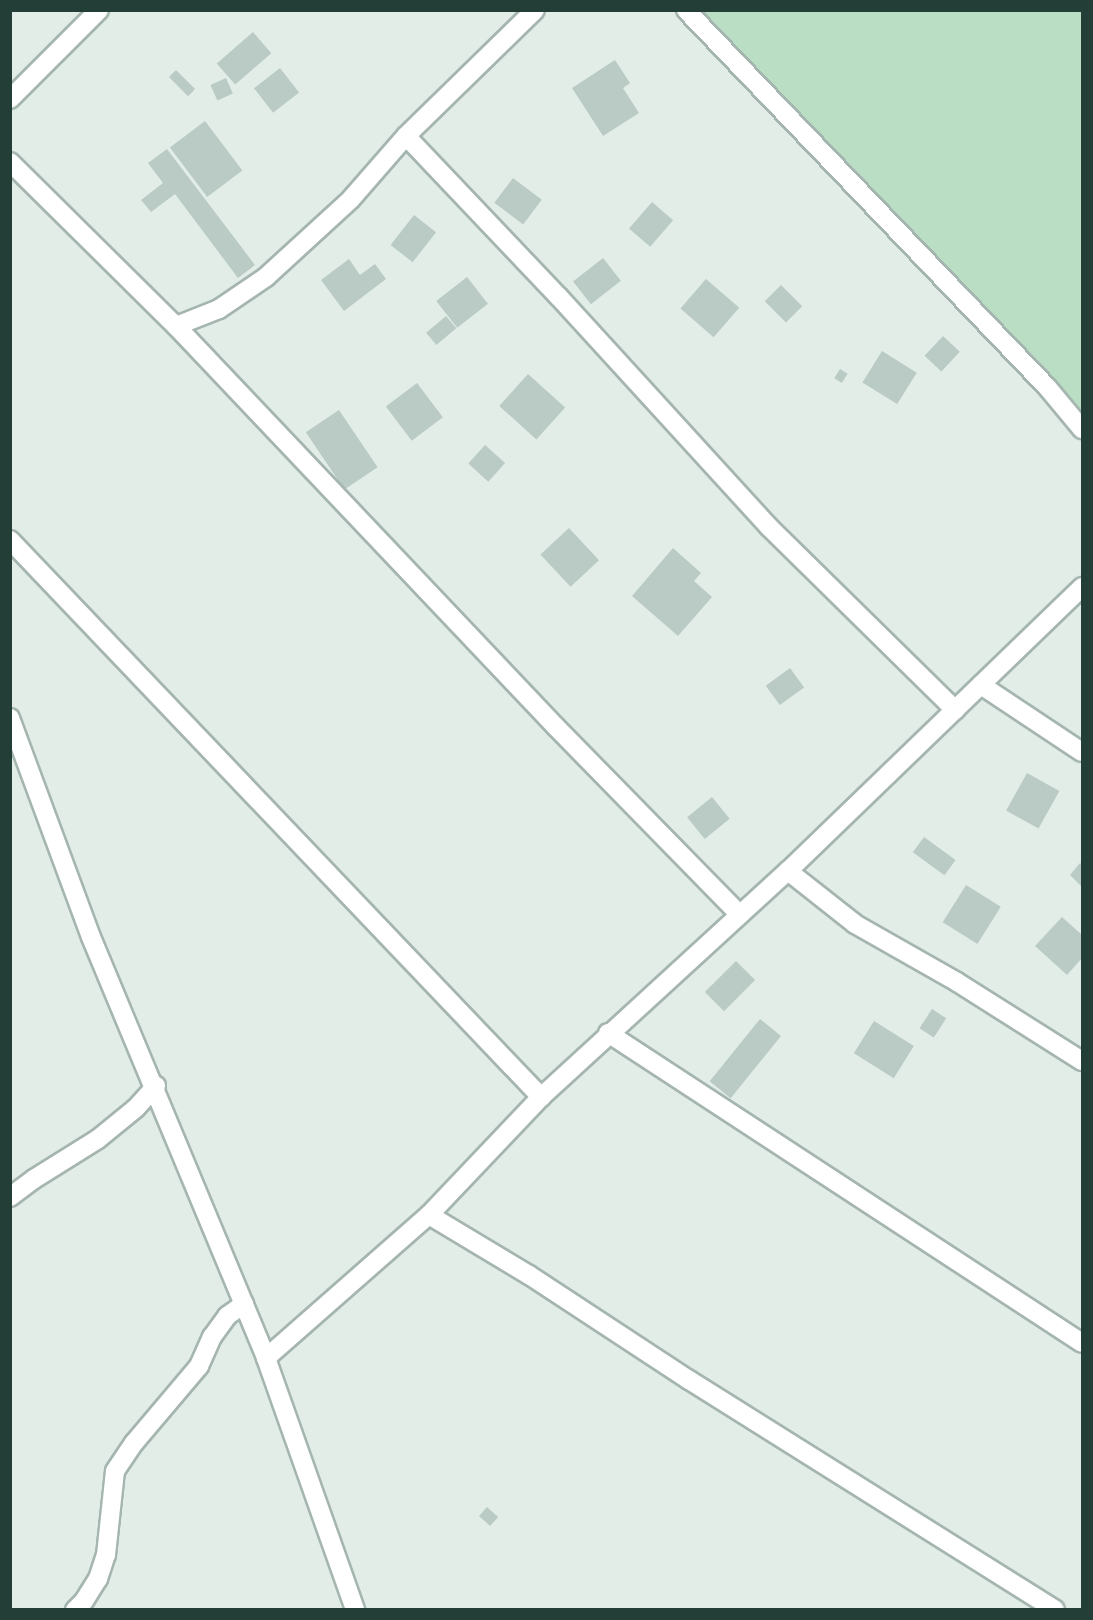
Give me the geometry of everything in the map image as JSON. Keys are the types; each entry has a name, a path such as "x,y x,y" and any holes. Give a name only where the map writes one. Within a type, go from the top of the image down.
{"street":[{"path":"10,99 99,10"},
{"path":"176,326 219,309 266,277 351,199 406,136 535,10"},
{"path":"686,10 1047,387 1083,429"},
{"path":"406,136 559,297 769,527 955,710"},
{"path":"10,162 176,326 548,718 739,914"},
{"path":"10,540 541,1097"},
{"path":"266,1358 429,1215 541,1097 788,871 1083,587"},
{"path":"981,685 1083,752"},
{"path":"10,718 92,937 156,1086 266,1358 355,1610"},
{"path":"788,871 855,924 957,982 1083,1061"},
{"path":"608,1034 1083,1343"},
{"path":"10,1197 34,1179 98,1139 136,1108 156,1086"},
{"path":"429,1215 530,1275 689,1380 1055,1610"},
{"path":"75,1610 84,1601 98,1579 106,1555 115,1471 134,1443 199,1366 212,1337 227,1316 244,1304"}],"green space":[{"path":"701,11 1082,11 1082,418"}],"building":[{"path":"253,32 271,53 235,85 217,63"},
{"path":"615,60 630,83 623,88 639,113 603,136 572,88"},
{"path":"280,68 299,92 273,113 254,88"},
{"path":"176,70 195,89 188,96 169,77"},
{"path":"226,78 233,94 217,100 210,85"},
{"path":"205,121 242,171 207,197 170,147"},
{"path":"167,149 255,265 238,278 175,194 151,212 141,200 163,183 148,163"},
{"path":"513,178 542,200 523,224 494,203"},
{"path":"652,202 673,220 650,247 629,228"},
{"path":"414,215 436,232 413,262 391,245"},
{"path":"603,258 621,281 591,304 573,281"},
{"path":"349,259 360,275 375,264 386,279 344,311 321,280"},
{"path":"467,277 488,304 457,328 436,301"},
{"path":"706,279 739,308 714,337 680,308"},
{"path":"781,285 802,306 786,322 765,301"},
{"path":"446,316 456,328 436,345 426,333"},
{"path":"943,336 960,352 941,371 925,356"},
{"path":"882,351 917,373 897,404 862,382"},
{"path":"840,369 848,374 842,383 834,378"},
{"path":"528,374 565,407 536,439 499,406"},
{"path":"417,383 443,417 412,441 386,406"},
{"path":"339,410 378,467 344,490 306,432"},
{"path":"485,445 505,463 488,482 468,464"},
{"path":"569,528 599,560 570,587 540,555"},
{"path":"673,548 701,573 694,581 712,597 678,636 632,596"},
{"path":"790,668 804,687 780,705 766,686"},
{"path":"1027,773 1059,791 1039,829 1006,811"},
{"path":"712,797 730,819 705,839 687,817"},
{"path":"924,837 956,860 944,875 913,852"},
{"path":"1080,863 1082,865 1082,887 1070,875"},
{"path":"966,885 1001,907 977,944 943,922"},
{"path":"1062,917 1082,935 1082,958 1067,975 1035,946"},
{"path":"736,961 755,980 724,1011 705,992"},
{"path":"932,1009 946,1018 934,1038 919,1028"},
{"path":"760,1019 781,1036 731,1098 710,1081"},
{"path":"874,1021 914,1046 894,1078 854,1053"},
{"path":"487,1507 498,1517 490,1526 479,1516"}]}
